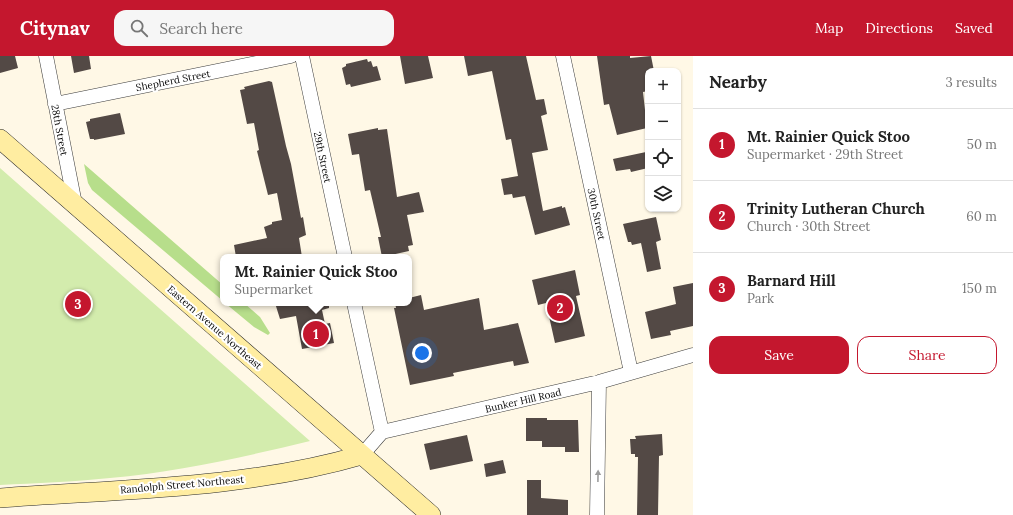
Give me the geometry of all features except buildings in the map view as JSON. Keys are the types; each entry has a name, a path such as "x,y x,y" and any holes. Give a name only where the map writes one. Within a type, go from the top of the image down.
{"main road":[{"name":"Eastern Avenue Northeast","path":"0,139 431,515"},
{"name":"Randolph Street Northeast","path":"0,498 230,480 329,465 362,455"}],"street":[{"name":"28th Street","path":"46,56 75,204"},
{"name":"Shepherd Street","path":"55,104 291,56"},
{"name":"29th Street","path":"302,56 343,254"},
{"name":"30th Street","path":"563,56 631,372"},
{"path":"355,306 382,432 362,455"},
{"name":"Bunker Hill Road","path":"382,432 599,382 693,355"},
{"path":"597,515 599,382"}],"green space":[{"path":"84,164 220,282 220,298 92,190 88,183"},
{"path":"0,168 310,441 235,458 160,472 82,480 0,485"},
{"path":"229,306 247,306 260,317 270,333 268,335 254,327"}],"place":[{"name":"Barnard Hill","path":"78,304"},
{"name":"Trinity Lutheran Church","path":"560,308"},
{"name":"Mt. Rainier Quick Stoo","path":"316,334"}]}
